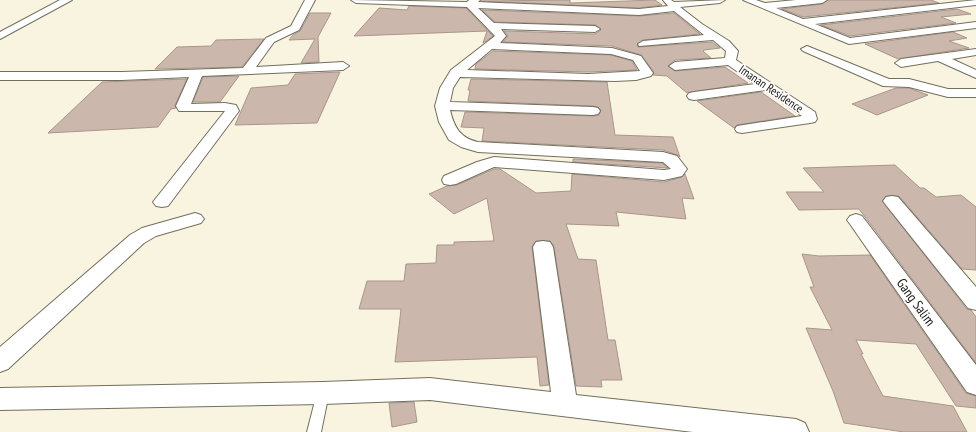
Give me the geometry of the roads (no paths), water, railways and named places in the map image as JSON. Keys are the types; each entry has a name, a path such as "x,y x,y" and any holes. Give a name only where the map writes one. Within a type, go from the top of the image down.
{"street":[{"path":"0,36 67,0"},
{"path":"247,71 270,40 295,28 310,0"},
{"path":"356,0 473,3 639,12 671,4 720,0"},
{"path":"748,0 843,40 854,42 974,26"},
{"path":"764,7 822,0"},
{"path":"901,0 974,26"},
{"path":"802,22 976,2"},
{"path":"450,180 475,170 480,166 494,162 664,175 676,173 679,169 671,159 663,157 474,146 460,141 452,135 444,116 442,106 449,83 455,73 500,36 492,26 473,10 473,3"},
{"name":"Imanan Residence","path":"671,4 732,50 730,61 810,115 810,119 742,130"},
{"path":"492,26 596,29"},
{"path":"643,44 714,37"},
{"path":"455,73 604,78 637,77 647,73 637,58 617,51 489,46"},
{"path":"807,49 887,83 909,83 948,93 976,93"},
{"path":"901,63 976,52"},
{"path":"938,57 976,74"},
{"path":"675,66 730,61"},
{"path":"0,76 122,76 343,66"},
{"path":"162,202 232,110 231,108 225,107 184,108 183,106 197,73"},
{"path":"694,96 767,86"},
{"path":"442,106 593,111"},
{"path":"474,146 480,166"},
{"path":"892,201 976,302"},
{"path":"0,362 26,337 137,240 149,232 195,219"},
{"name":"Gang Salim","path":"856,220 976,384"},
{"path":"543,247 565,404"},
{"path":"0,399 323,393 430,388 796,432"}],"lane":[{"path":"314,432 323,393"}]}
